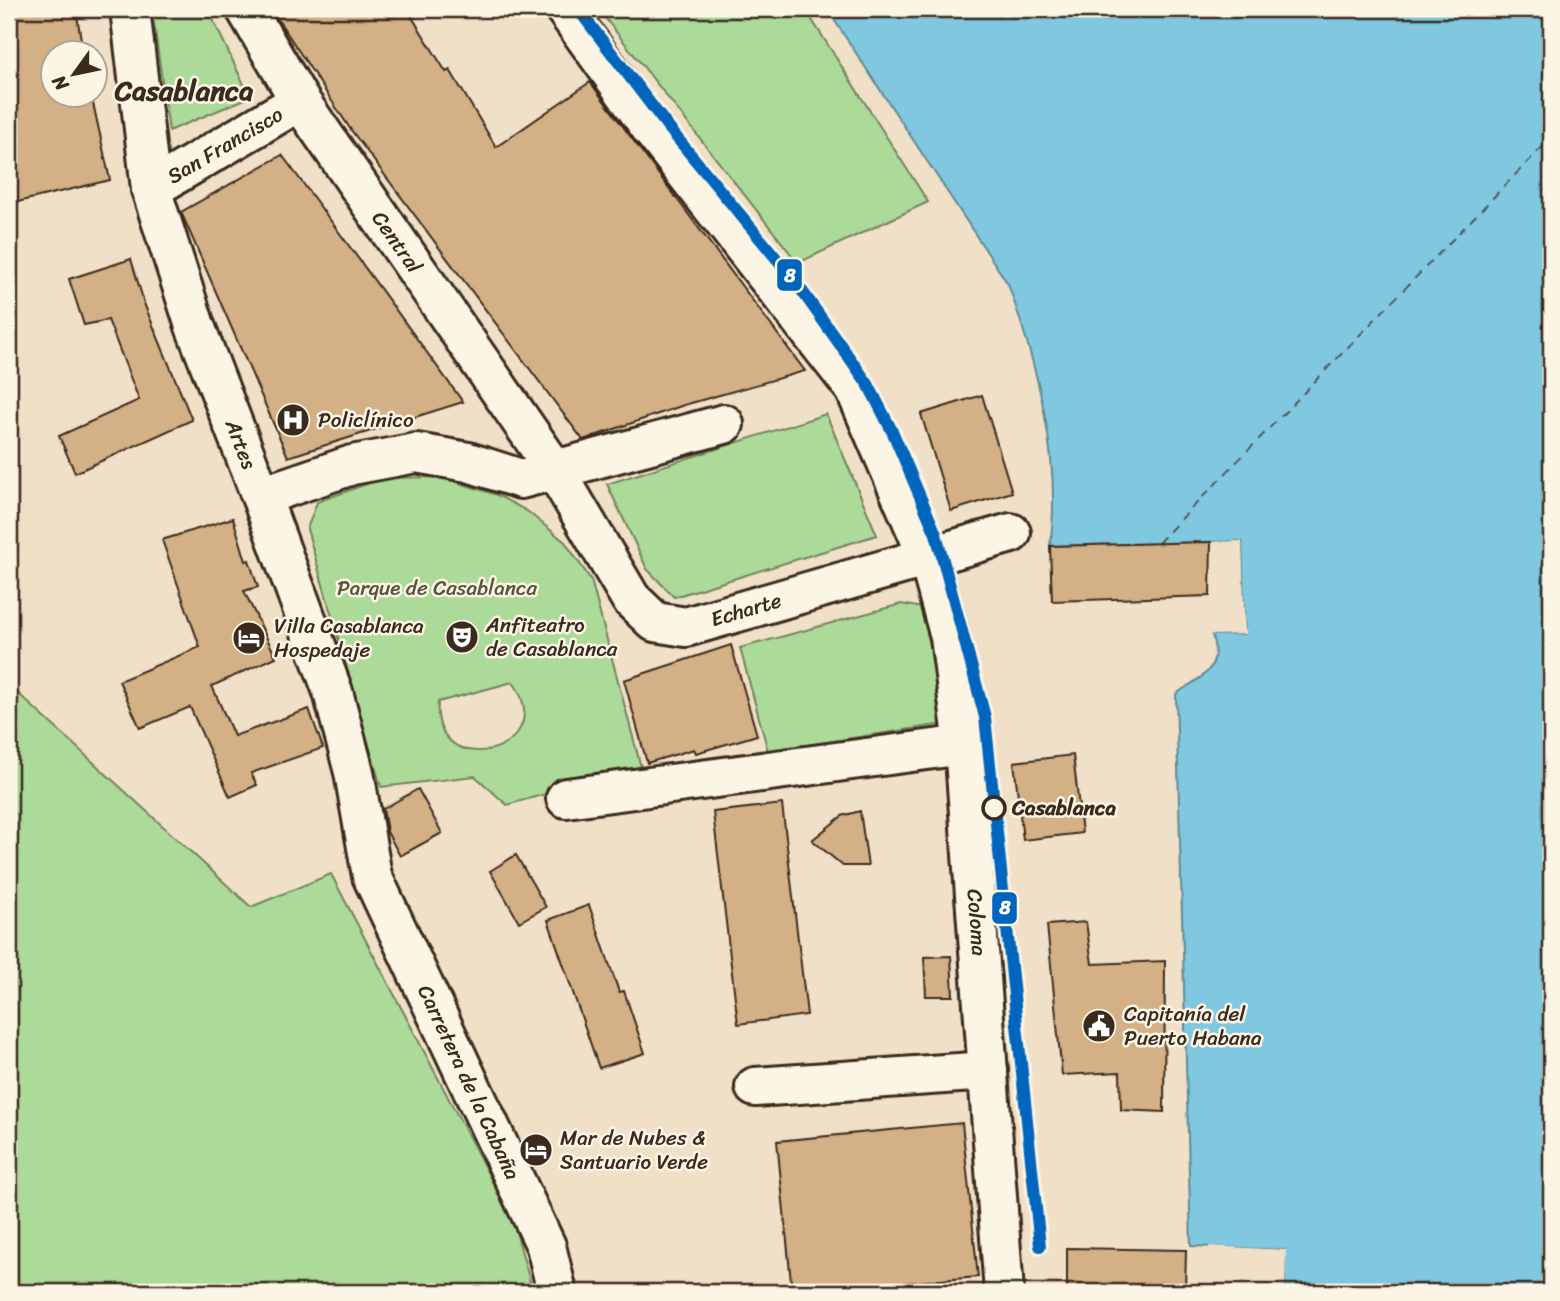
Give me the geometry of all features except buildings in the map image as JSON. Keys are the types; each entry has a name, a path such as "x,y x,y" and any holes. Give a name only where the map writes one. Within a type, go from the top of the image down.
{"street":[{"name":"Artes","path":"130,9 151,189 195,326 333,692 354,772 372,876"},
{"name":"Central","path":"246,9 300,101 538,474"},
{"name":"Coloma","path":"565,9 652,130 855,388 928,557 950,637 964,745 1004,1292"},
{"name":"San Francisco","path":"151,189 300,101"},
{"path":"261,496 352,465 416,453 538,474 724,424"},
{"name":"Echarte","path":"538,474 588,528 631,599 655,622 686,627 1011,533"},
{"path":"566,798 964,745"},
{"name":"Carretera de la Cabaña","path":"372,876 546,1245 557,1292"},
{"path":"755,1087 988,1071"}],"green space":[{"path":"152,9 208,9 250,97 169,131"},
{"path":"598,9 805,9 928,202 798,263"},
{"path":"826,414 877,535 674,597 647,569 607,484"},
{"name":"Parque de Casablanca","path":"441,477 497,495 527,511 565,542 591,580 641,767 507,805 475,776 381,787 307,529 317,502 383,478","holes":["513,682 524,706 521,726 509,741 491,749 472,751 454,744 441,728 438,702"]},
{"path":"901,604 928,609 944,724 768,751 740,648"},
{"path":"9,685 251,907 331,874 513,1221 533,1292 9,1292"}],"water":[{"path":"827,9 1551,9 1551,1292 1285,1292 1285,1250 1191,1246 1176,694 1201,677 1212,665 1215,647 1212,635 1245,634 1242,541 1050,546 1053,480 1050,447 1037,380 1008,284"}],"pier":[{"path":"1242,541 1245,634 1212,635 1211,632 1241,631 1238,544 1050,550 1050,546"},
{"path":"1209,1246 1286,1250 1285,1292 1281,1292 1282,1253 1209,1250"}],"ferry route":[{"path":"1158,543 1551,138"}],"transit line":[{"name":"8","path":"578,9 668,127 795,281 868,384 893,433 936,534 985,717 1040,1246"}],"place":[{"name":"Policlínico","path":"293,420"},
{"name":"Anfiteatro de Casablanca","path":"462,637"},
{"name":"Villa Casablanca Hospedaje","path":"249,638"},
{"name":"Casablanca","path":"994,808"},
{"name":"Capitanía del Puerto Habana","path":"1099,1026"},
{"name":"Mar de Nubes & Santuario Verde","path":"536,1150"}],"district":[{"name":"Casablanca","path":"184,90"}]}
